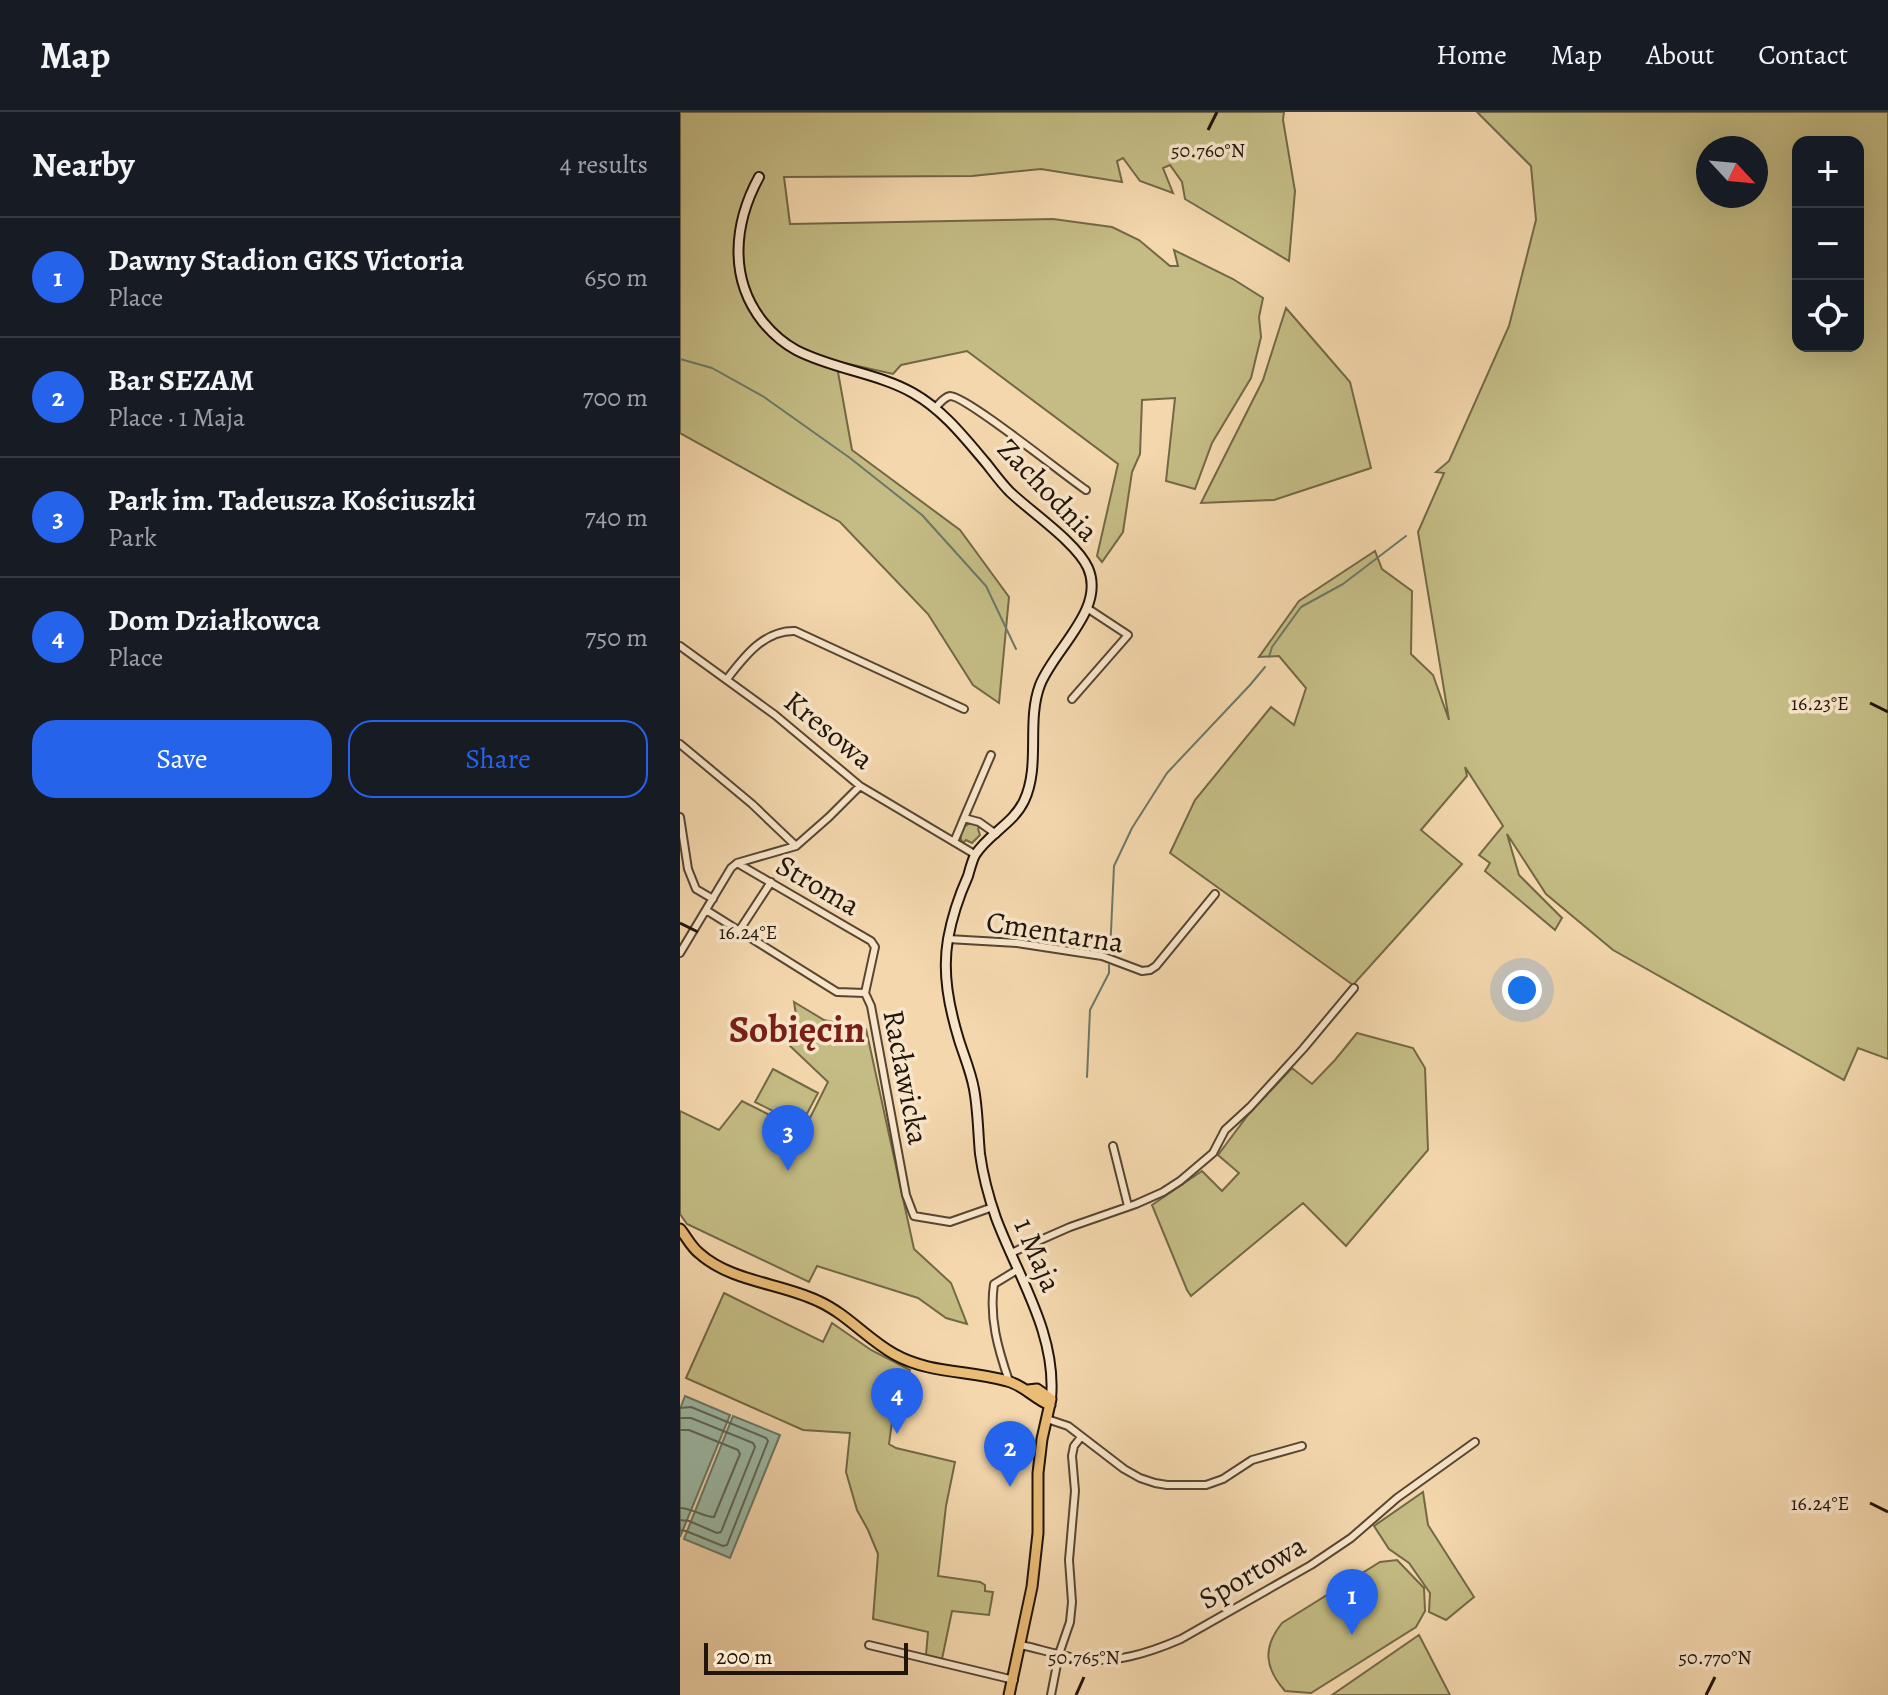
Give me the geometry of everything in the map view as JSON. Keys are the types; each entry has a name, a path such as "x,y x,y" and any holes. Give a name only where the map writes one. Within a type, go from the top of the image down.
{"main road":[{"path":"680,1229 698,1253 723,1268 822,1302 900,1357 947,1371 1009,1381 1032,1389 1033,1396 1050,1402"},
{"name":"1 Maja","path":"1012,1695 1036,1563 1038,1473 1050,1402"}],"street":[{"name":"Zachodnia","path":"759,177 744,212 738,238 741,278 751,304 769,329 792,349 910,391 935,408 957,429 1005,488 1077,550 1091,579 1092,593 1087,608"},
{"name":"Zachodnia","path":"935,408 947,397 960,399 1086,490"},
{"path":"976,855 1017,813 1024,800 1033,756 1035,701 1050,667 1087,608 1128,635 1072,699"},
{"path":"727,679 746,654 757,646 778,633 795,631 964,709"},
{"name":"Kresowa","path":"680,646 803,737 860,786 976,855"},
{"path":"680,744 752,804 796,846"},
{"path":"954,842 991,755"},
{"path":"680,953 731,868 737,863 796,846 860,786"},
{"path":"680,817 688,869 696,889 713,899"},
{"path":"964,818 979,822 996,834"},
{"name":"1 Maja","path":"976,855 953,914 945,965 947,991 973,1086 986,1188 1047,1343 1052,1379 1050,1402"},
{"name":"Stroma","path":"737,863 871,941 875,947"},
{"path":"739,931 771,882"},
{"name":"Cmentarna","path":"948,939 1017,943 1102,956 1142,971 1150,970 1215,894"},
{"path":"706,910 837,992 865,993"},
{"path":"680,935 688,940"},
{"name":"Racławicka","path":"875,947 865,993 871,1006 906,1195 914,1216 950,1222 993,1207"},
{"path":"1011,1253 1163,1192 1180,1181 1213,1153 1225,1130 1303,1049 1354,988"},
{"path":"1113,1146 1128,1206"},
{"path":"1009,1381 999,1350 991,1303 994,1284 1017,1270"},
{"path":"1032,1389 1052,1379"},
{"path":"1047,1419 1068,1426 1140,1478 1179,1486 1215,1482 1252,1460 1302,1446"},
{"path":"1051,1695 1059,1654 1070,1622 1069,1556 1075,1491 1072,1456 1074,1446 1081,1437"},
{"name":"Sportowa","path":"1021,1645 1077,1659 1118,1659 1181,1639 1274,1587 1351,1538 1397,1498 1475,1442"},
{"path":"869,1645 1014,1680"}],"shaded area":[{"path":"680,112 1284,112 1295,191 1289,261 1185,199 1182,182 1170,165 1163,168 1173,193 1140,181 1123,158 1117,161 1122,182 1041,169 972,176 784,177 790,224 1053,219 1112,227 1139,240 1170,266 1178,266 1174,250 1233,279 1263,298 1259,317 1261,337 1251,378 1212,443 1195,489 1166,481 1175,398 1142,400 1140,454 1132,472 1123,532 1102,562 1097,556 1118,464 967,351 901,365 893,374 836,361 852,450 960,530 1009,597 999,703 973,685 928,614 840,522 680,433"},
{"path":"1477,112 1888,112 1888,1059 1858,1048 1844,1080 1613,950 1546,894 1507,834 1519,875 1562,918 1555,930 1485,871 1490,863 1479,855 1503,826 1465,767 1467,776 1421,830 1462,864 1353,985 1170,853 1195,800 1271,707 1294,725 1306,688 1279,656 1259,657 1299,601 1375,551 1382,569 1412,591 1411,654 1433,675 1449,720 1418,532 1444,473 1436,472 1449,461 1509,326 1536,220 1531,166"},
{"path":"1286,308 1350,382 1371,468 1274,500 1201,503 1263,380"},
{"path":"972,823 980,826 980,835 972,843 966,840 963,843 960,837 962,831"},
{"path":"794,1002 824,1020 866,1029 914,1249 951,1283 967,1324 946,1318 918,1298 817,1266 809,1282 687,1224 680,1214 680,1111 719,1130 742,1101 803,1132 828,1082 789,1045 797,1021"},
{"path":"1357,1033 1413,1048 1425,1068 1428,1150 1346,1246 1303,1203 1191,1296 1152,1205 1202,1171 1222,1191 1239,1173 1218,1155 1248,1115 1292,1068 1312,1084"},
{"path":"773,1069 818,1093 801,1125 755,1102"},
{"path":"724,1293 823,1342 832,1323 871,1350 910,1370 892,1422 889,1444 955,1462 946,1506 938,1576 980,1582 985,1585 985,1591 993,1592 989,1615 952,1611 942,1659 926,1655 928,1632 873,1619 878,1554 857,1510 846,1472 850,1433 803,1430 686,1378"},
{"path":"1423,1492 1428,1525 1474,1597 1446,1620 1429,1612 1430,1593 1409,1563 1389,1549 1374,1526"},
{"path":"1397,1560 1424,1588 1425,1611 1416,1627 1311,1693 1285,1691 1273,1674 1268,1658 1271,1641 1282,1623 1380,1562"},
{"path":"1419,1635 1450,1695 1332,1695"}],"water":[{"path":"685,1396 730,1415 680,1537 680,1409"},
{"path":"733,1416 780,1435 730,1558 684,1539"}],"waterway":[{"path":"680,359 712,368 764,397 850,458 922,515 986,586 1016,649"},
{"path":"1269,657 1272,647 1301,607 1343,584 1406,536"},
{"path":"1110,953 1114,866 1132,828 1167,773 1265,667"},
{"path":"1087,1077 1090,1010 1109,973 1109,965"}],"place":[{"name":"Park im. Tadeusza Kościuszki","path":"788,1171"},
{"name":"Dom Działkowca","path":"897,1434"},
{"name":"Bar SEZAM","path":"1010,1487"},
{"name":"Dawny Stadion GKS Victoria","path":"1352,1635"}],"district":[{"name":"Sobięcin","path":"797,1029"}]}
